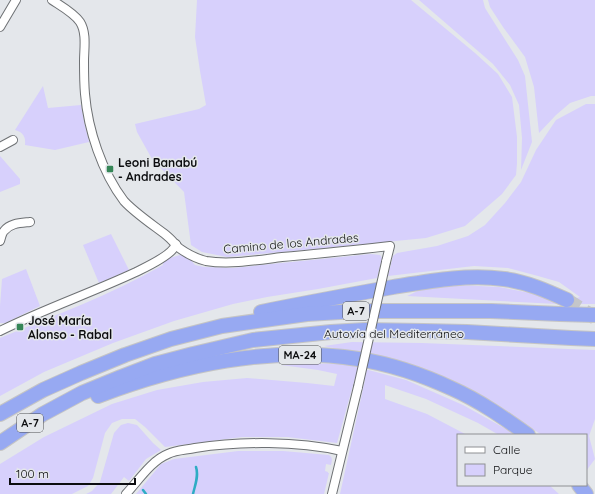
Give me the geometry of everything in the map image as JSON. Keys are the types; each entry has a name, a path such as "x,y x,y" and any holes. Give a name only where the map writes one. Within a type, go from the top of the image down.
{"highway":[{"path":"222,326 244,315 371,291 461,277 483,277 528,284 547,290 568,300"},
{"name":"Autovía del Mediterráneo","path":"0,414 43,390 81,372 172,339 222,326 308,314 357,311 491,311 595,315"},
{"name":"Autovía del Mediterráneo","path":"0,442 43,414 82,393 120,377 155,364 253,340 365,330 467,332 595,338"},
{"name":"MA-24","path":"61,405 85,401 128,385 170,372 208,364 265,356 331,356 359,359 393,367 428,378 454,389 482,404 527,434"},
{"path":"580,486 586,494"}],"street":[{"path":"0,27 16,0"},
{"name":"Camino de los Andrades","path":"52,0 75,17 83,28 85,94 87,108 96,146 106,171 125,201 181,249 204,260 220,262 251,261 390,246 342,451"},
{"path":"0,147 13,140"},
{"path":"0,241 4,231 11,226 18,223 30,222"},
{"path":"0,331 114,282 165,256 174,249 176,244"},
{"path":"126,494 150,467 160,458 169,453 209,446 270,444 306,446 342,451 332,494"}],"green space":[{"path":"197,0 411,0 498,74 512,97 517,137 516,175 502,194 465,226 426,238 227,257 202,252 191,245 184,192 152,159 137,132 135,124 199,109 206,105 195,37"},
{"path":"419,0 483,0 485,8 518,60 525,76 532,142 521,170 522,138 519,105 510,85 493,64"},
{"path":"488,0 595,0 595,96 570,103 539,133 534,87 525,57 490,7"},
{"path":"43,86 48,108 81,105 89,142 55,150 25,145 23,135 15,130"},
{"path":"586,104 595,104 595,304 557,304 580,297 559,282 508,268 474,266 388,276 393,256 397,253 437,246 468,236 485,225 505,203 521,182 536,150 556,120"},
{"path":"0,156 20,179 20,184 0,192"},
{"path":"111,234 129,270 99,283 83,245"},
{"path":"371,254 380,255 382,258 377,278 233,304 174,321 113,343 44,372 0,396 0,338 123,286 163,265 163,262 170,258 180,255 189,258 195,265 204,267 233,268"},
{"path":"26,269 40,306 5,323 0,323 2,279"},
{"path":"458,285 499,287 541,295 557,304 407,296 420,290"},
{"path":"352,342 422,343 595,350 595,419 589,436 595,459 587,470 587,434 540,434 467,387 383,359 324,346"},
{"path":"342,363 406,380 463,405 512,434 497,434 478,423 426,399 385,385 385,399 427,414 465,434 457,434 457,486 550,486 559,494 340,494 365,380 355,378 337,443 287,437 242,437 165,447 135,419 122,419 112,423 105,433 93,478 88,486 72,494 0,494 0,464 44,437 112,404 157,390 203,382 247,378 334,386 337,374 281,365"},
{"path":"128,423 137,425 161,450 146,459 129,481 124,477 111,494 86,494 92,491 100,482 114,433 121,425"},
{"path":"238,451 283,451 329,455 332,460 331,465 326,464 325,471 329,473 324,494 136,494 161,464 174,459"}],"waterway":[{"path":"193,494 197,477 196,467"},
{"path":"143,490 146,494"}],"tunnel":[{"path":"567,300 595,318"}],"place":[{"name":"Leoni Banabú - Andrades","path":"110,169"},
{"name":"José María Alonso - Rabal","path":"20,327"}]}
